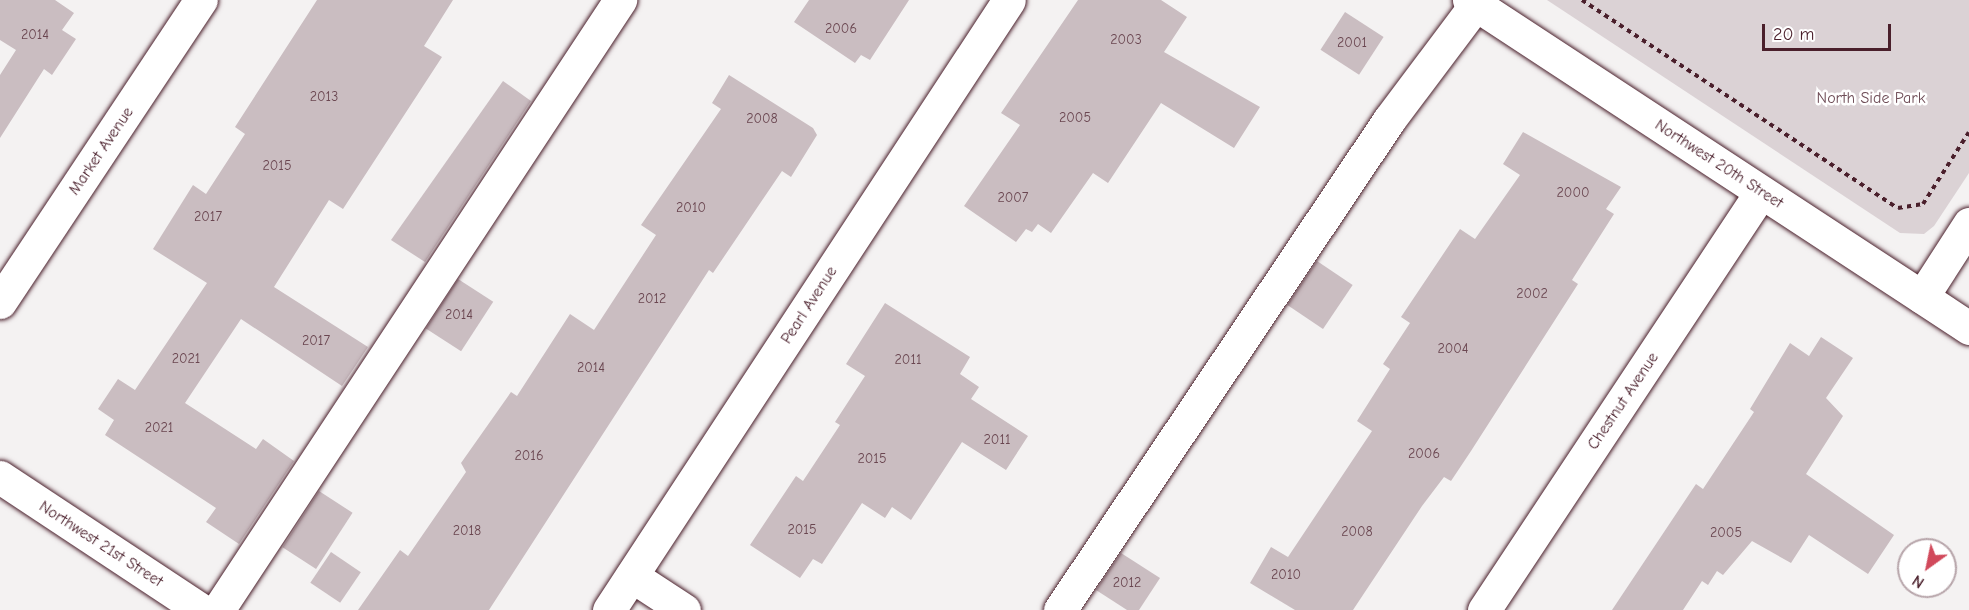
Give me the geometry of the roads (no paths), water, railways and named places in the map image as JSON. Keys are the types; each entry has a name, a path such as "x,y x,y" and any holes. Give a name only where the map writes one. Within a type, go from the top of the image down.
{"street":[{"name":"Market Avenue","path":"0,302 201,0"},
{"path":"218,610 620,0"},
{"name":"Pearl Avenue","path":"609,610 1009,0"},
{"path":"1060,610 1389,120 1473,2"},
{"name":"Northwest 20th Street","path":"1473,2 1969,327"},
{"name":"Chestnut Avenue","path":"1484,610 1761,192"},
{"path":"1922,297 1969,224"},
{"name":"Northwest 21st Street","path":"0,477 201,610"},
{"path":"632,576 684,610"}],"park label":[{"name":"North Side Park","path":"1871,98"}]}
